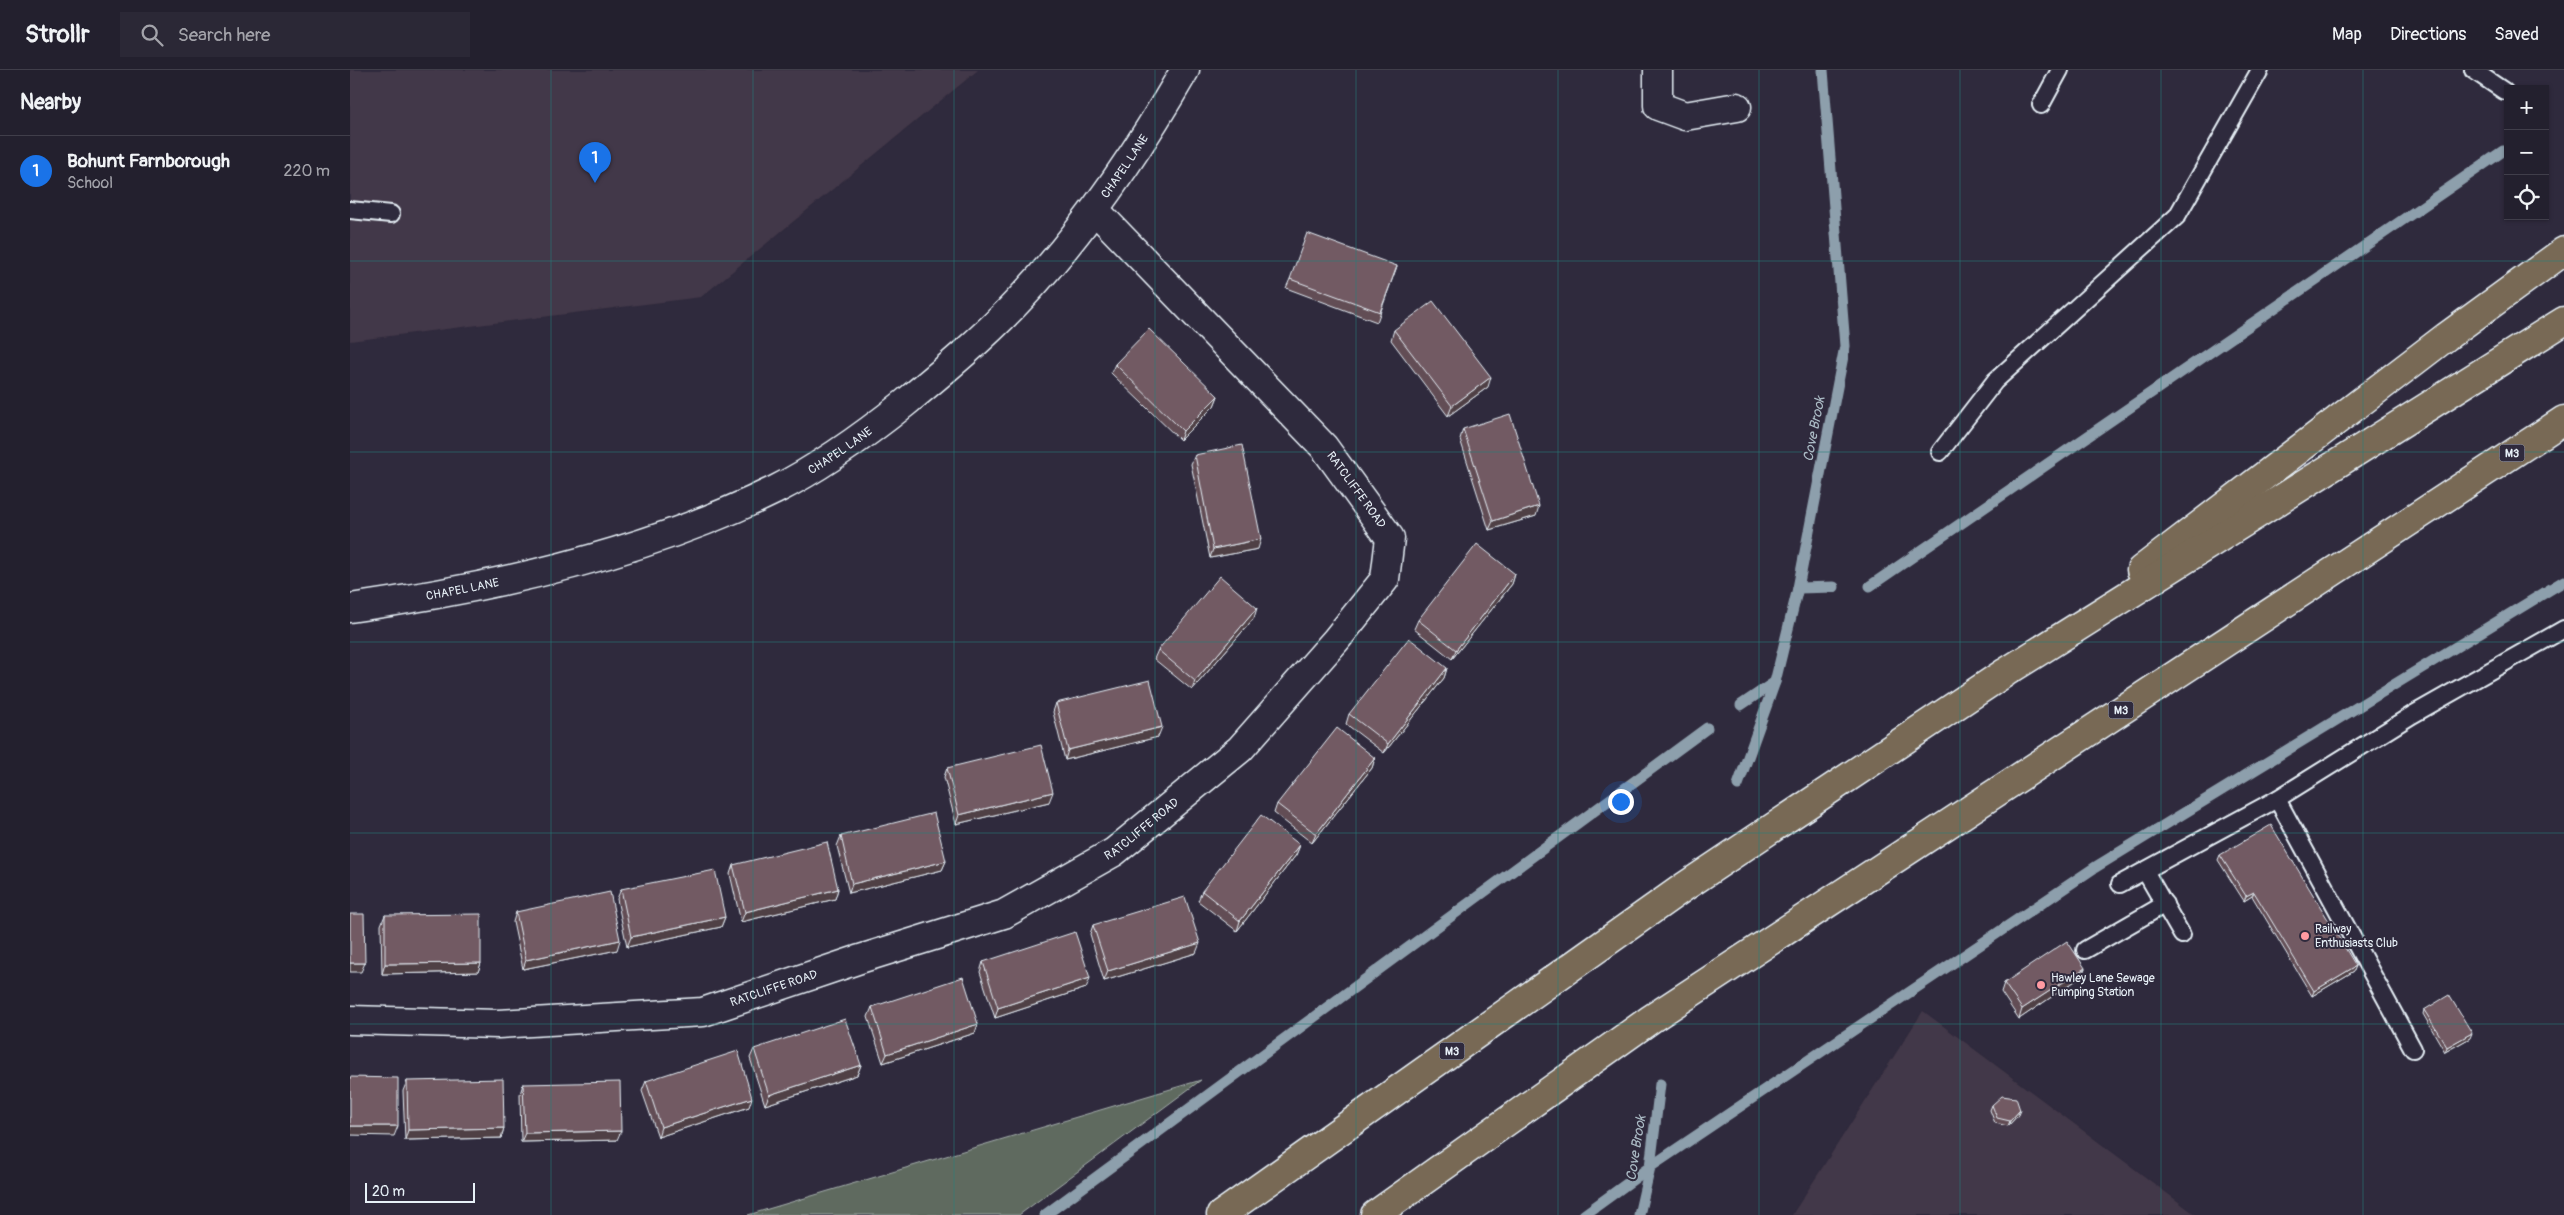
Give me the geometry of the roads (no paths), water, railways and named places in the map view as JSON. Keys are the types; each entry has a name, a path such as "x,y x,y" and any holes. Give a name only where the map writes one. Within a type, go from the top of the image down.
{"highway":[{"name":"M3","path":"2006,672 2446,337 2564,251"},
{"name":"M3","path":"1221,1215 1684,887 1810,805 2006,672 2564,321"},
{"name":"M3","path":"1375,1215 1651,1019 2564,420"},
{"name":"M3","path":"2460,487 2564,434"}],"street":[{"name":"CHAPEL LANE","path":"350,608 519,577 616,551 702,522 777,489 864,435 948,368 1021,299 1095,210 1158,116 1185,70"},
{"path":"1658,70 1658,106 1685,116 1737,107"},
{"name":"RATCLIFFE ROAD","path":"350,1020 498,1024 703,1012 860,959 1004,914 1114,852 1240,749 1336,640 1385,579 1390,538 1324,447 1095,210"}],"lane":[{"path":"2041,105 2060,70"},
{"path":"1940,452 1995,381 2177,216 2260,70"},
{"path":"2473,70 2504,92"},
{"path":"350,210 391,214"},
{"path":"2120,884 2277,799 2412,715 2564,629"},
{"path":"2277,799 2413,1049"},
{"path":"2145,871 2182,935"},
{"path":"2085,950 2165,904"}],"waterway":[{"name":"Cove Brook","path":"1738,785 1775,682 1798,588 1845,346 1823,70"},
{"path":"1870,586 2503,151"},
{"path":"1584,1215 1650,1167 2094,868 2564,581"},
{"path":"1798,588 1834,587"},
{"path":"1741,705 1775,682"},
{"path":"1045,1215 1707,728"},
{"name":"Cove Brook","path":"1639,1215 1650,1167 1660,1084"}],"place":[{"name":"Bohunt Farnborough","path":"595,183"},
{"name":"Railway Enthusiasts Club","path":"2305,936"},
{"name":"Hawley Lane Sewage Pumping Station","path":"2041,985"}]}
